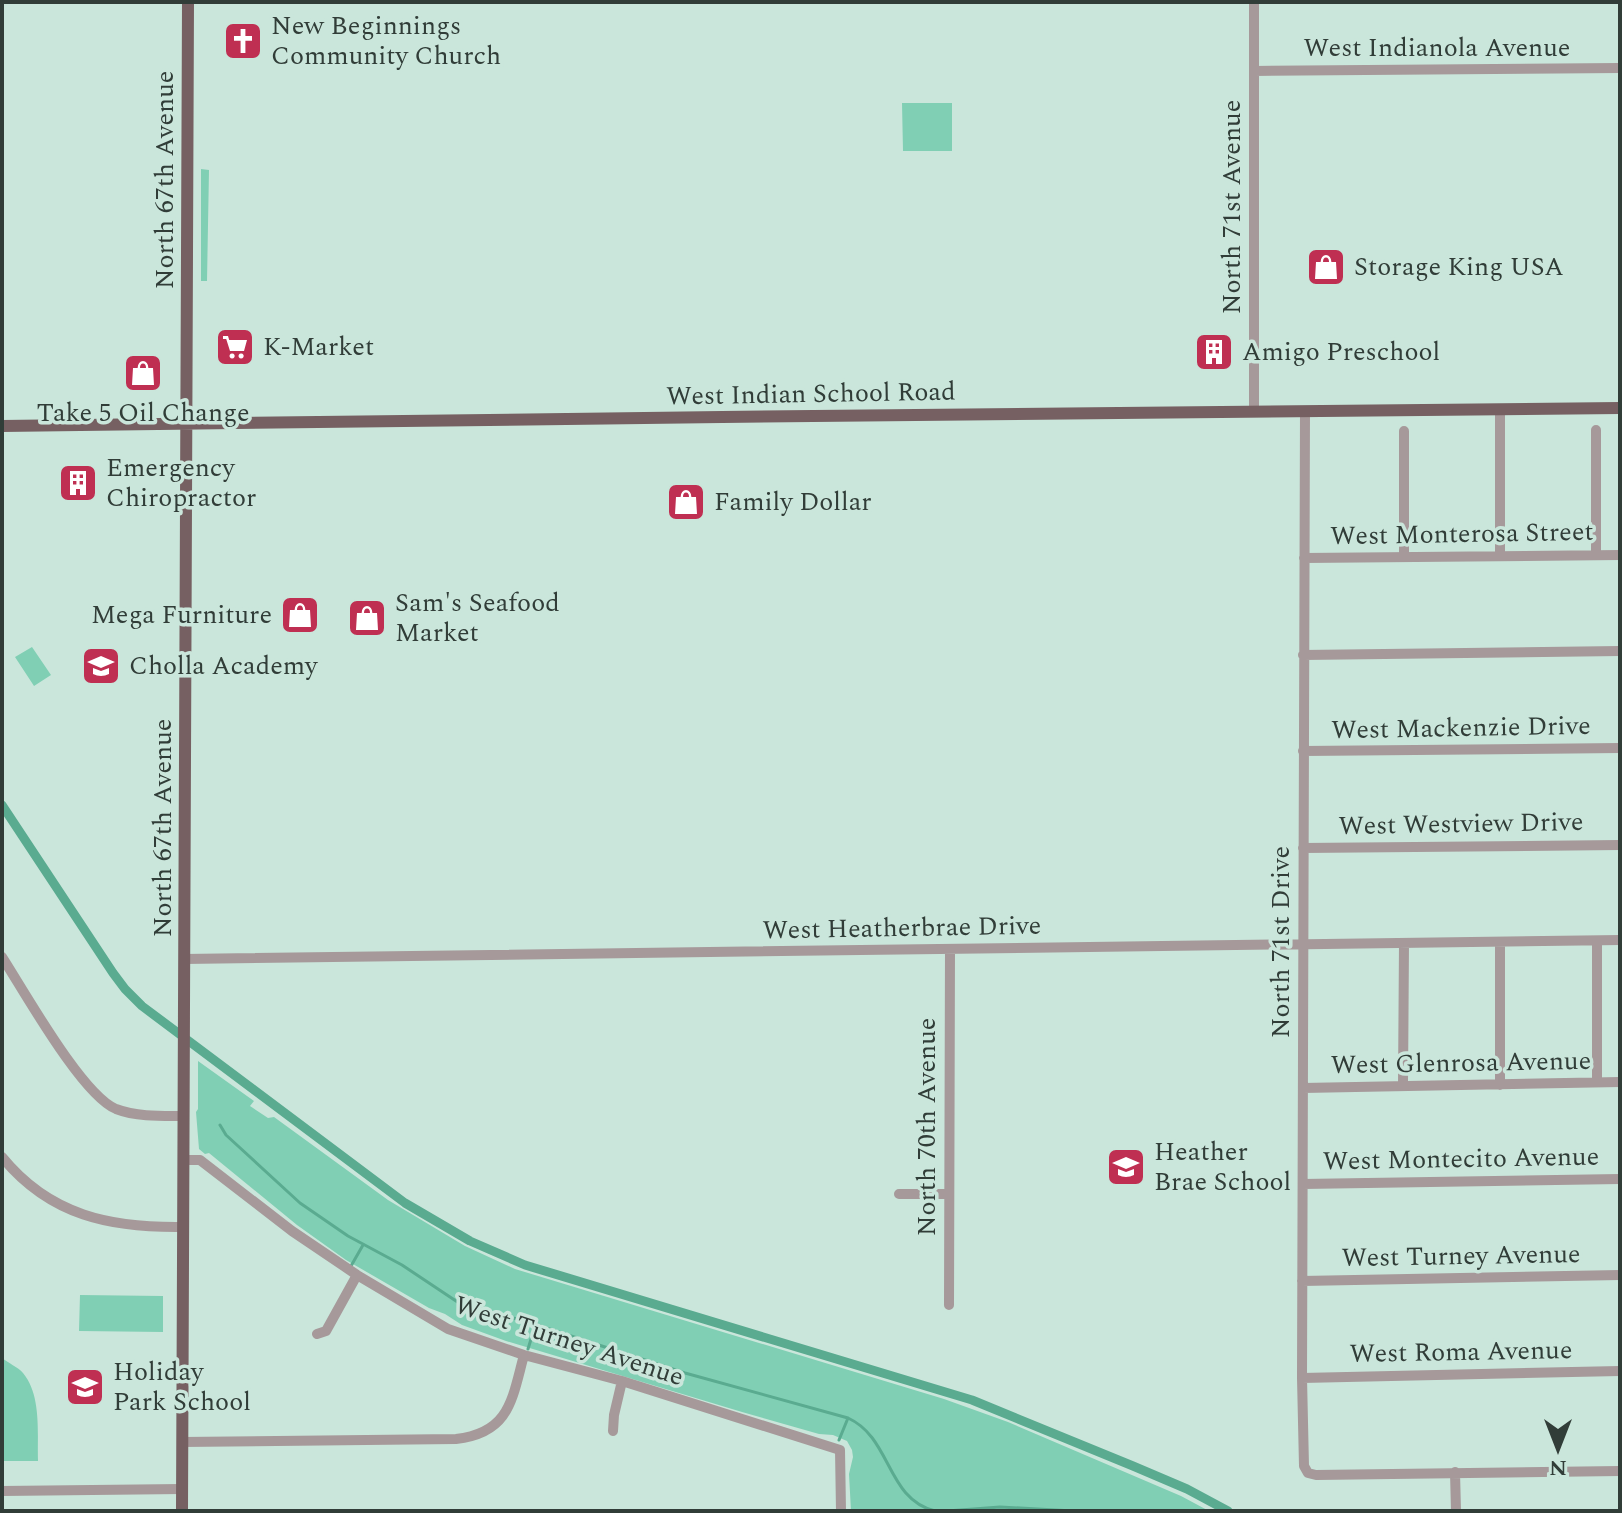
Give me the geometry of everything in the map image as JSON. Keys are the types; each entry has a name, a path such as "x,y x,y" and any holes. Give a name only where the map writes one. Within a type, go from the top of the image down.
{"main road":[{"name":"North 67th Avenue","path":"182,1511 188,2"},
{"name":"West Indian School Road","path":"2,426 1620,408"}],"street":[{"name":"North 71st Avenue","path":"1254,2 1254,411"},
{"name":"West Indianola Avenue","path":"1254,71 1620,68"},
{"path":"1500,409 1500,556"},
{"name":"North 71st Drive","path":"1305,411 1303,1459 1308,1473 1324,1475 1455,1472"},
{"path":"1596,430 1596,555"},
{"path":"1404,431 1404,557"},
{"name":"West Monterosa Street","path":"1304,558 1620,555"},
{"path":"1303,655 1620,651"},
{"name":"West Mackenzie Drive","path":"1303,751 1620,748"},
{"name":"West Westview Drive","path":"1303,848 1620,845"},
{"name":"West Heatherbrae Drive","path":"184,959 1620,940"},
{"path":"1597,941 1597,1082"},
{"path":"1500,942 1500,1085"},
{"path":"1403,1085 1404,943"},
{"name":"North 70th Avenue","path":"949,1305 950,949"},
{"path":"2,957 76,1069 104,1102 128,1113 184,1116"},
{"name":"West Glenrosa Avenue","path":"1303,1088 1620,1082"},
{"path":"2,1157 23,1181 64,1208 81,1215 123,1225 183,1227"},
{"name":"West Turney Avenue","path":"183,1160 200,1160 292,1231 357,1275 448,1329 524,1355 622,1381 840,1450 841,1511"},
{"name":"West Montecito Avenue","path":"1303,1184 1620,1179"},
{"path":"899,1194 949,1194"},
{"path":"317,1334 326,1331 357,1275"},
{"name":"West Turney Avenue","path":"1302,1281 1620,1275"},
{"path":"182,1442 456,1439 478,1436 495,1425 507,1411 524,1355"},
{"name":"West Roma Avenue","path":"1302,1378 1620,1371"},
{"path":"613,1431 622,1381"},
{"path":"1456,1511 1455,1472 1620,1471"},
{"path":"2,1491 182,1489"}],"green space":[{"path":"902,103 952,103 952,151 903,151"},
{"path":"201,169 209,170 207,281 201,281"},
{"path":"32,647 51,675 34,686 15,657"},
{"path":"198,1061 254,1101 250,1106 268,1118 274,1117 388,1200 465,1246 515,1269 944,1399 1008,1422 1209,1511 851,1511 849,1474 853,1457 847,1441 506,1341 462,1325 346,1260 297,1225 209,1153 205,1154 199,1149 196,1112"},
{"path":"80,1295 163,1296 163,1332 79,1331"},
{"path":"2,1358 23,1373 33,1393 38,1461 2,1461"}],"waterway":[{"path":"2,805 113,973 142,1006 405,1203 470,1241 525,1265 972,1400 1187,1489 1228,1511"},
{"path":"220,1125 226,1135 300,1203 459,1303 685,1373 848,1418 873,1439 907,1494 935,1511"},
{"path":"351,1266 363,1245"},
{"path":"528,1349 535,1326"},
{"path":"839,1440 848,1418"},
{"path":"947,1511 1000,1507 1073,1511"}],"place":[{"name":"New Beginnings Community Church","path":"243,41"},
{"name":"Storage King USA","path":"1326,267"},
{"name":"K-Market","path":"235,347"},
{"name":"Amigo Preschool","path":"1214,352"},
{"name":"Take 5 Oil Change","path":"143,373"},
{"name":"Emergency Chiropractor","path":"78,483"},
{"name":"Family Dollar","path":"686,502"},
{"name":"Mega Furniture","path":"300,615"},
{"name":"Sam's Seafood Market","path":"367,618"},
{"name":"Cholla Academy","path":"101,666"},
{"name":"Heather Brae School","path":"1126,1167"},
{"name":"Holiday Park School","path":"85,1387"}]}
